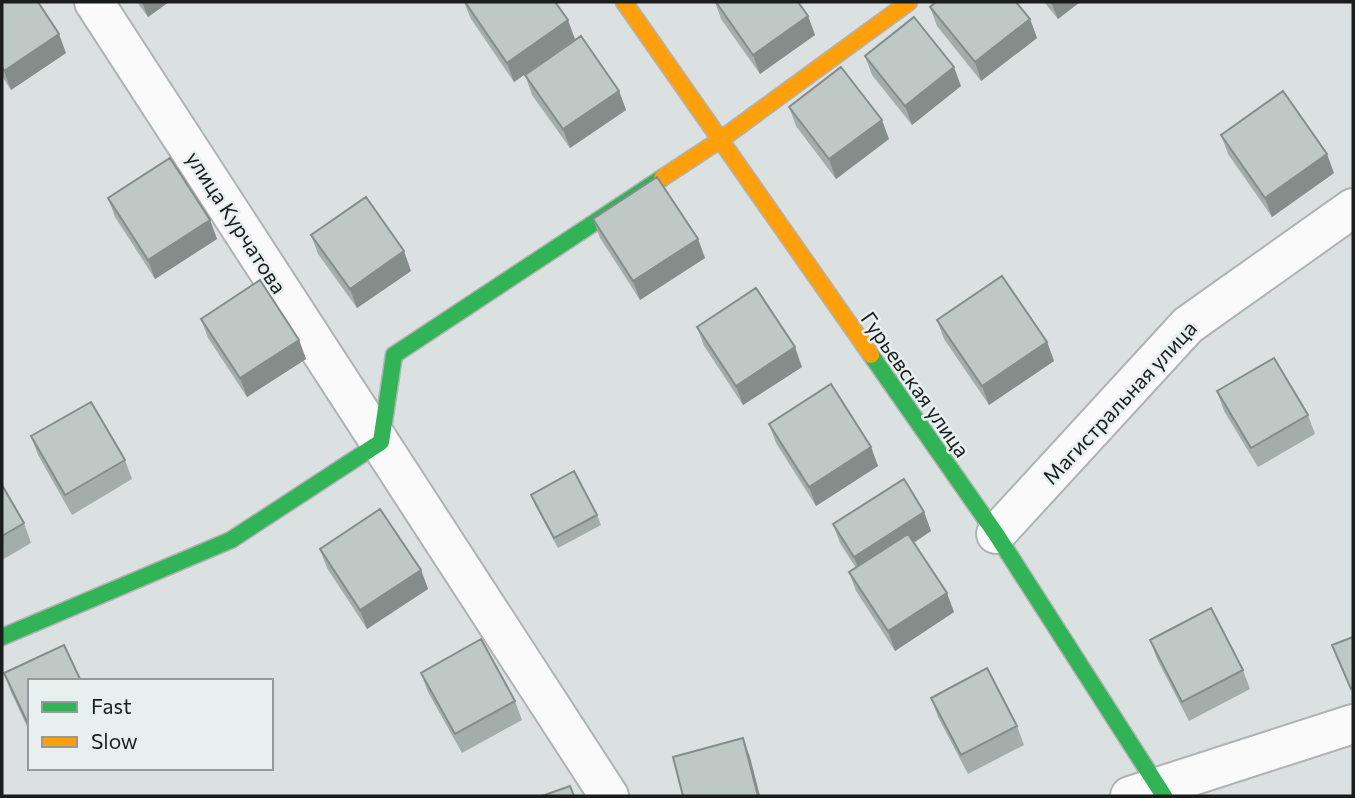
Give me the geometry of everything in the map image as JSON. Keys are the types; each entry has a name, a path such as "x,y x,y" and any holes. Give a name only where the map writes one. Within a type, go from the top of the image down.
{"street":[{"name":"улица Курчатова","path":"94,2 609,796"},
{"name":"Гурьевская улица","path":"624,2 996,534 1151,793"},
{"path":"2,637 231,540 381,442 394,355 720,140 909,2"},
{"name":"Магистральная улица","path":"996,534 1188,325 1353,208"},
{"path":"1151,793 1353,724"}],"building":[{"path":"2,2 38,2 59,34 4,71 2,67"},
{"path":"465,2 555,2 568,20 507,63"},
{"path":"716,2 798,2 808,16 753,55"},
{"path":"936,2 1016,2 1030,19 975,62 930,7"},
{"path":"914,17 954,67 905,106 865,56"},
{"path":"581,36 619,91 563,129 525,75"},
{"path":"841,67 882,120 829,159 789,107"},
{"path":"1283,91 1327,154 1265,198 1221,135"},
{"path":"170,158 210,220 148,260 108,198"},
{"path":"657,177 698,239 633,281 593,219"},
{"path":"366,197 404,251 350,289 311,235"},
{"path":"1002,276 1047,342 982,386 937,320"},
{"path":"260,280 299,340 240,378 201,319"},
{"path":"756,288 795,347 736,386 697,327"},
{"path":"1274,358 1308,415 1251,448 1217,391"},
{"path":"831,384 871,447 809,487 769,424"},
{"path":"91,402 125,460 65,495 31,436"},
{"path":"574,471 597,515 554,538 531,495"},
{"path":"904,479 924,512 854,557 833,524"},
{"path":"2,485 24,523 2,536"},
{"path":"380,509 421,570 360,610 320,549"},
{"path":"908,534 947,593 888,631 849,572"},
{"path":"1211,608 1243,670 1182,702 1150,640"},
{"path":"1353,637 1353,688 1351,689 1332,645"},
{"path":"481,639 515,701 455,734 421,673"},
{"path":"64,645 80,679 28,679 28,724 4,673"},
{"path":"987,668 1017,726 961,755 931,698"},
{"path":"743,738 758,796 683,796 673,757"},
{"path":"570,786 574,796 542,796"}],"traffic: fast":[{"path":"2,637 231,540 381,442 394,355 662,178"},
{"path":"871,355 996,534 1164,796"}],"traffic: slow":[{"path":"624,2 871,355"},
{"path":"662,178 720,140 909,2"}]}
